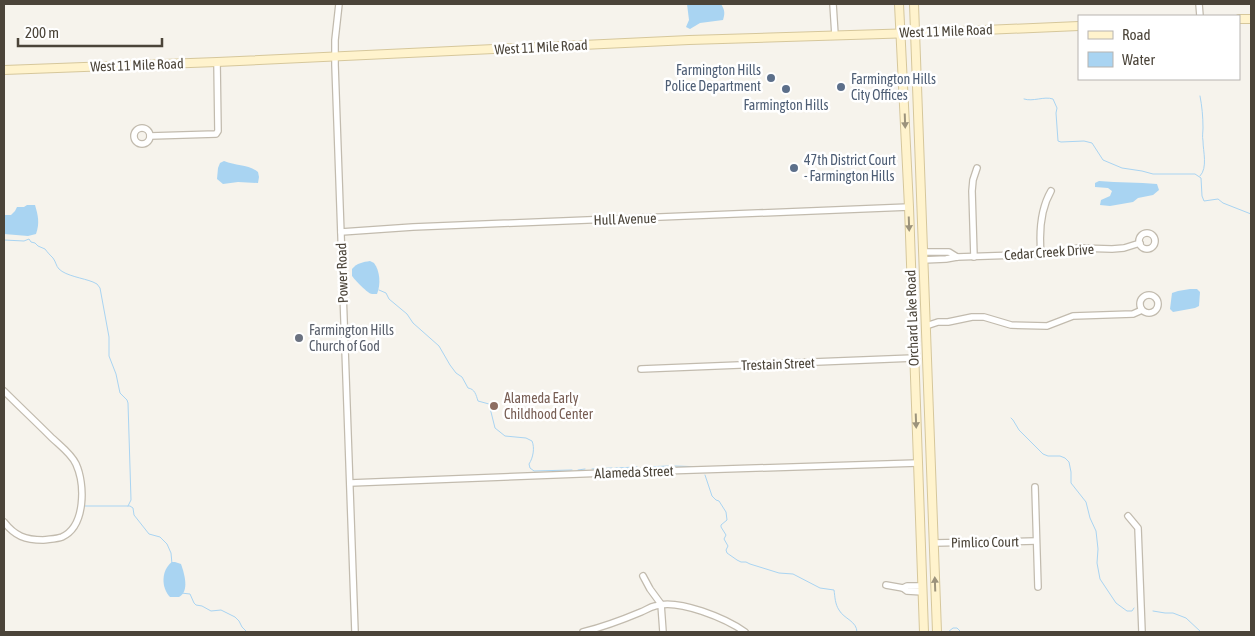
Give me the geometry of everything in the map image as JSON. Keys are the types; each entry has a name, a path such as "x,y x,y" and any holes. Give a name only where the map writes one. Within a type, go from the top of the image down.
{"main road":[{"name":"Orchard Lake Road","path":"914,4 937,632"},
{"name":"Orchard Lake Road","path":"899,6 909,207 924,630"},
{"path":"899,6 903,14 914,15"},
{"name":"West 11 Mile Road","path":"4,70 688,40 1078,26"},
{"path":"902,51 910,51 916,57"},
{"path":"906,156 911,162 920,162"},
{"path":"907,175 920,175"},
{"path":"909,207 916,205 917,208 918,247 923,259"},
{"path":"912,320 918,326 926,326"},
{"path":"915,389 921,389 924,393 925,431 930,449"},
{"path":"919,507 921,513 933,515"},
{"path":"924,630 929,627 933,632"}],"street":[{"name":"Power Road","path":"339,4 334,56 355,632"},
{"path":"833,4 835,35"},
{"path":"150,136 216,134 218,131 217,62"},
{"path":"974,257 972,191 977,168"},
{"path":"1041,254 1040,225 1042,213 1051,191"},
{"name":"Hull Avenue","path":"341,232 414,227 909,207"},
{"name":"Cedar Creek Drive","path":"923,259 948,252 957,256 974,257 1049,254 1079,248 1118,248 1140,243"},
{"path":"926,326 938,322 972,317 984,317 1011,325 1047,326 1073,316 1133,314 1142,310"},
{"name":"Trestain Street","path":"642,369 914,358"},
{"path":"4,391 73,459 80,475 82,495 79,516 75,525 62,537 40,540 27,539 11,531 4,522"},
{"name":"Alameda Street","path":"350,484 631,472 918,463"},
{"name":"Pimlico Court","path":"1035,487 1038,587"},
{"path":"1128,516 1138,528 1142,632"},
{"name":"Pimlico Court","path":"934,543 1036,541"},
{"path":"643,576 661,604 663,632"},
{"path":"886,585 922,589"},
{"path":"583,632 610,624 661,604 676,605 705,612 726,620 745,632"}],"water":[{"path":"687,4 721,4 724,12 723,20 700,23 690,29 686,27 689,20"},
{"path":"224,161 254,169 258,172 258,183 238,182 223,184 217,179 218,168 220,163"},
{"path":"1099,181 1157,184 1159,190 1153,195 1138,198 1133,202 1110,206 1100,205 1101,200 1110,196 1112,191 1108,188 1095,187 1095,183"},
{"path":"35,205 38,219 36,234 28,236 4,234 4,215 11,215 17,207"},
{"path":"370,261 374,263 379,274 377,294 368,292 352,276 352,269 354,267 360,263"},
{"path":"1197,289 1200,292 1199,306 1173,312 1170,309 1172,293"},
{"path":"172,562 181,564 185,577 184,591 179,597 170,597 164,584 164,574 168,565"}],"waterway":[{"path":"1200,96 1203,116 1204,159 1204,169 1200,176"},
{"path":"1024,99 1053,99 1057,108 1058,141 1084,141 1092,143 1103,160 1122,168 1153,174 1195,174 1201,178 1204,201 1218,199 1223,203 1251,214"},
{"path":"4,240 24,241 29,239 45,249 62,271 93,282 100,288 109,337 109,356 116,374 120,393 128,403 131,500 128,506"},
{"path":"379,290 386,293 389,299 439,346 456,373 462,377 468,388 474,391 478,401 489,404 495,428 505,436 526,438 532,441 533,450 529,464 530,468 534,471 572,470"},
{"path":"1011,418 1019,430 1043,454 1060,456 1069,462 1071,483 1086,502 1096,531 1097,563 1100,579 1116,603 1127,611 1132,611 1134,608"},
{"path":"643,467 670,466"},
{"path":"675,466 702,467"},
{"path":"615,468 637,467"},
{"path":"592,469 612,468"},
{"path":"578,470 585,469"},
{"path":"705,475 712,496 719,501 726,512 727,520 721,527 726,535 724,539 728,546 727,553 741,562 779,573 793,574 820,588 834,590 838,608 855,625 857,632"},
{"path":"85,506 130,506 133,508 134,515 149,534 160,537 167,544 171,553 172,564"},
{"path":"181,593 190,594 196,605 211,611 221,610 235,617 247,632"},
{"path":"1153,611 1173,613 1186,618 1201,632"},
{"path":"948,632 953,628 957,628 961,632"}],"place":[{"name":"Farmington Hills Police Department","path":"771,78"},
{"name":"Farmington Hills City Offices","path":"841,87"},
{"name":"Farmington Hills","path":"786,89"},
{"name":"47th District Court - Farmington Hills","path":"794,168"},
{"name":"Farmington Hills Church of God","path":"299,338"},
{"name":"Alameda Early Childhood Center","path":"494,406"}]}
